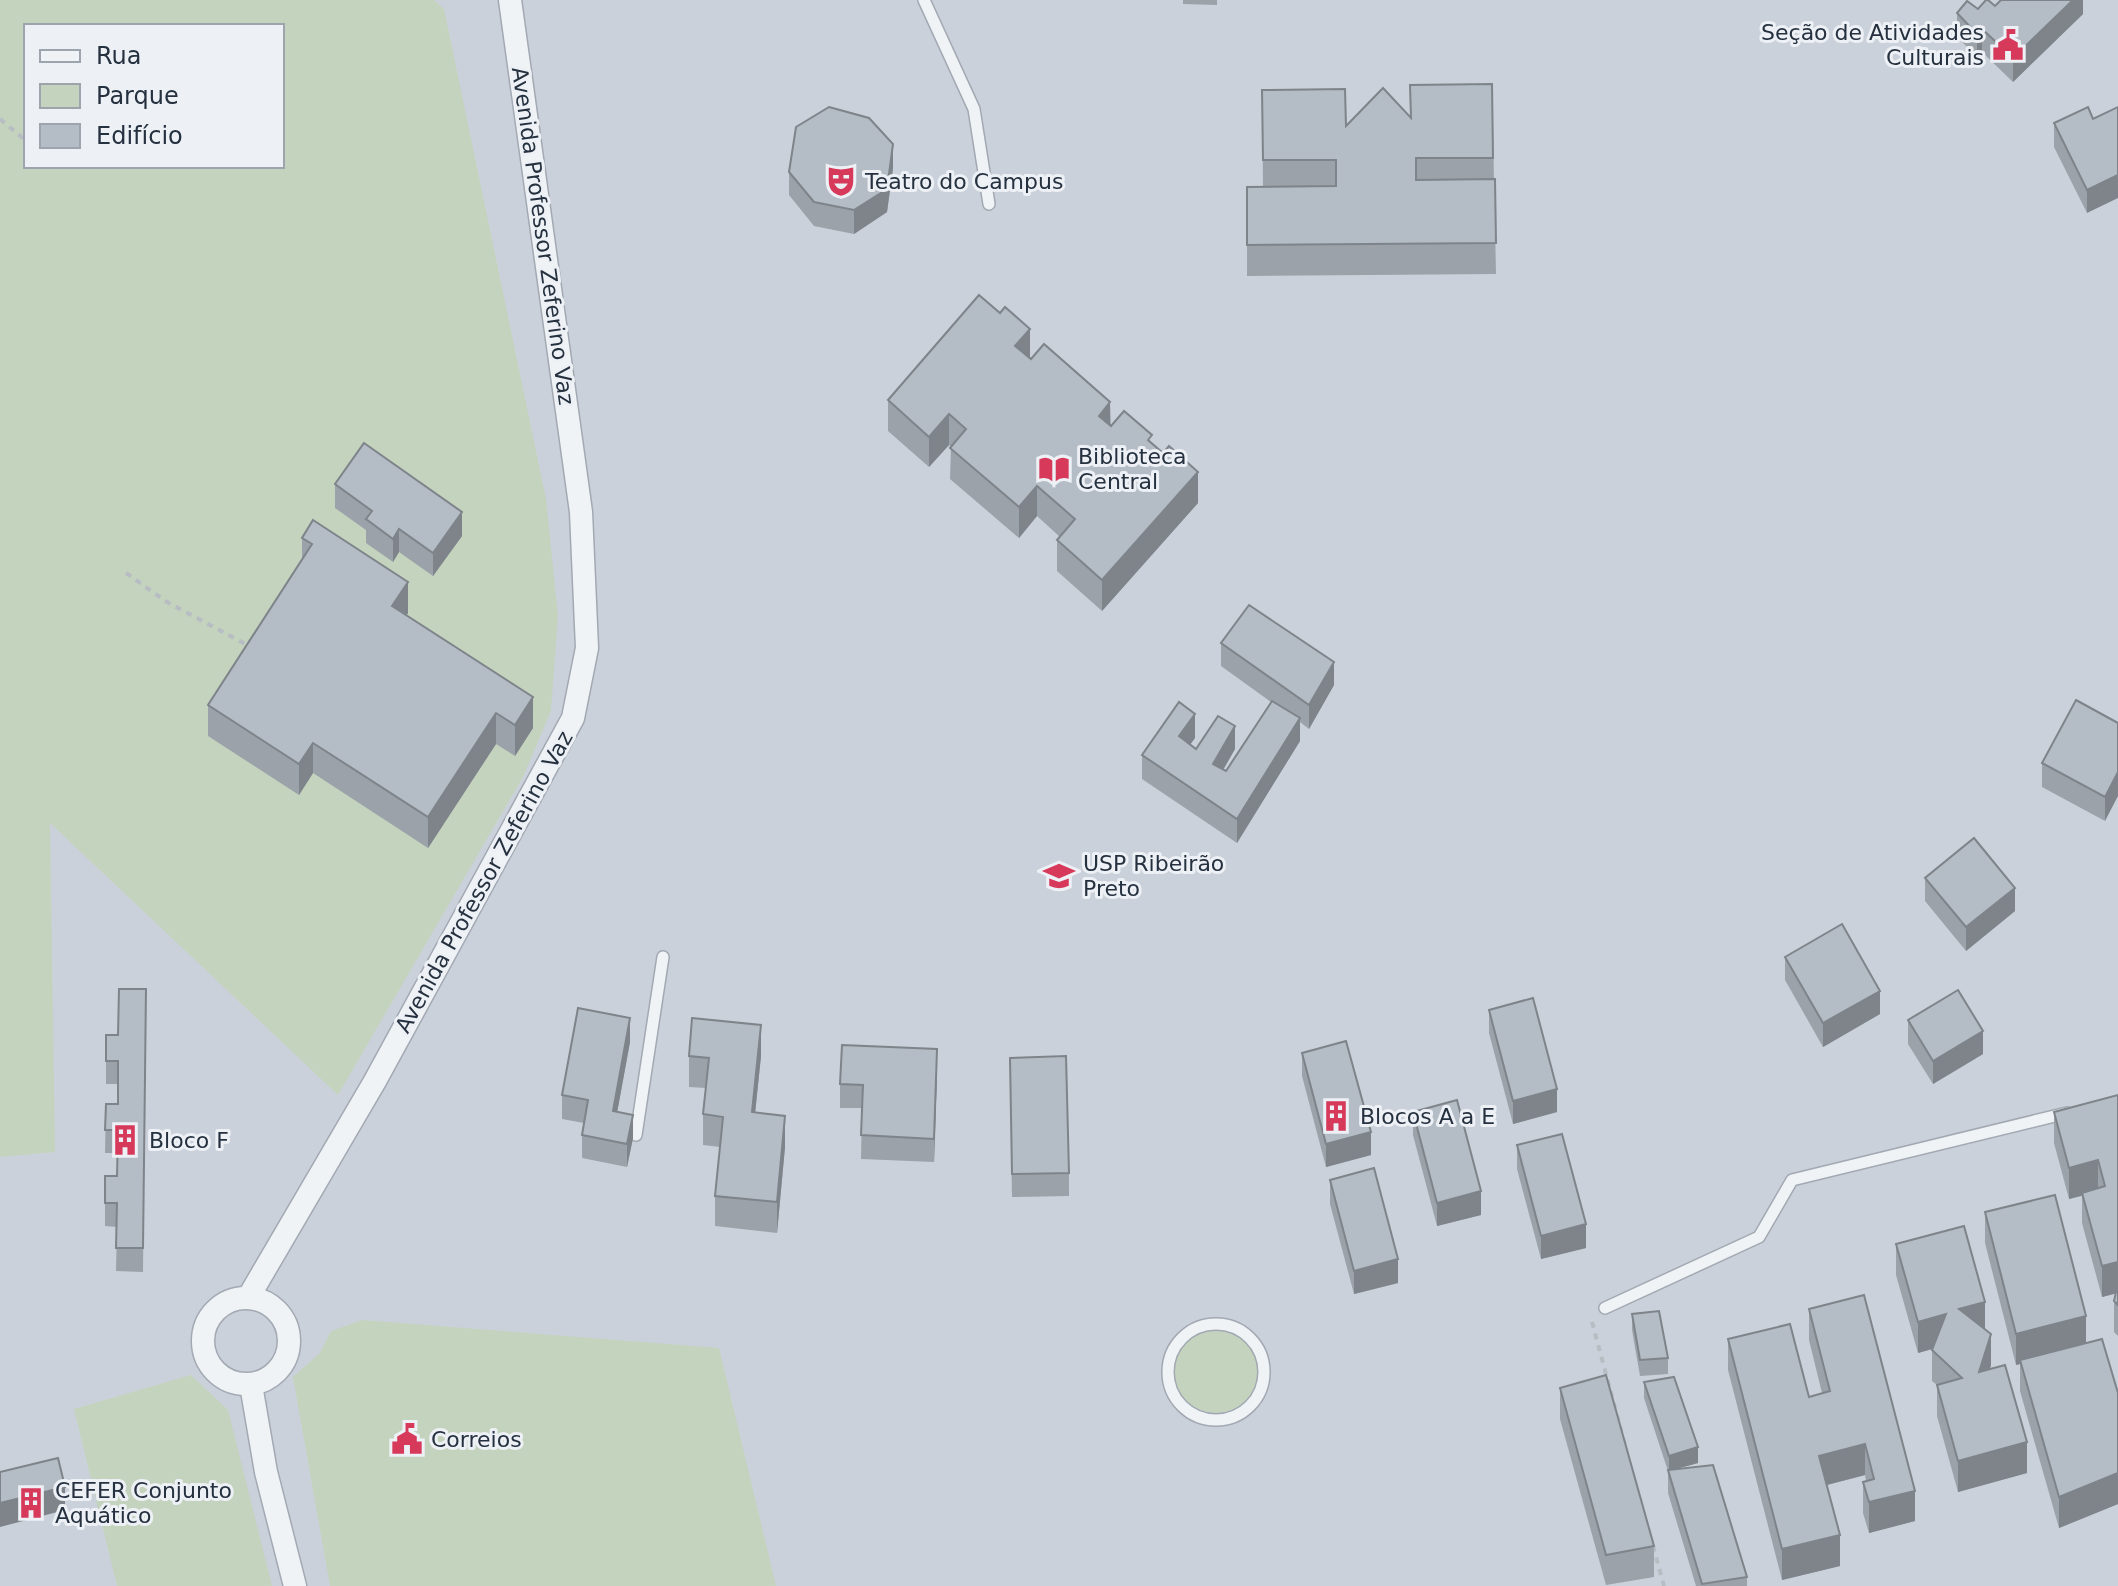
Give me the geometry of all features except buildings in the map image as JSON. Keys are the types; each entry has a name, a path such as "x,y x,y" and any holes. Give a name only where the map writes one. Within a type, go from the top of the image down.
{"street":[{"name":"Avenida Professor Zeferino Vaz","path":"248,1298 375,1081 573,718 587,648 581,512 510,0"},
{"path":"248,1298 275,1309 289,1334 289,1352 281,1368 268,1379 251,1385 236,1384 222,1377 211,1366 203,1338 206,1326 222,1305 248,1298"},
{"path":"251,1385 266,1472 295,1586"}],"lane":[{"path":"924,0 974,109 989,204"},
{"path":"636,1135 663,957"},
{"path":"1605,1308 1759,1237 1792,1180 2087,1108"},
{"path":"1209,1324 1236,1328 1248,1337 1263,1364 1263,1380 1251,1405 1226,1419 1196,1416 1174,1395 1169,1381 1172,1352 1180,1340 1209,1324"}],"path":[{"path":"0,119 24,139"},
{"path":"126,573 167,602 261,653"},
{"path":"1589,1312 1626,1449"},
{"path":"1651,1540 1664,1586"}],"shaded area":[{"name":"USP Ribeirão Preto","path":"0,0 2118,0 2118,1586 0,1586"}],"green space":[{"path":"0,0 434,0 444,9 546,499 558,616 551,711 523,777 338,1095 50,823 55,1152 0,1157"},
{"path":"362,1320 719,1348 776,1586 330,1586 293,1377 320,1353 331,1331"},
{"path":"1216,1327 1233,1330 1247,1339 1256,1353 1259,1370 1256,1387 1247,1401 1233,1410 1216,1413 1199,1410 1185,1401 1176,1387 1173,1370 1176,1353 1185,1339 1199,1330"},
{"path":"191,1375 228,1410 272,1586 117,1586 74,1409"}],"place":[{"name":"Seção de Atividades Culturais","path":"2008,45"},
{"name":"Teatro do Campus","path":"841,181"},
{"name":"Biblioteca Central","path":"1054,469"},
{"name":"USP Ribeirão Preto","path":"1059,876"},
{"name":"Blocos A a E","path":"1336,1116"},
{"name":"Bloco F","path":"125,1140"},
{"name":"Correios","path":"407,1439"},
{"name":"CEFER Conjunto Aquático","path":"31,1503"}]}
